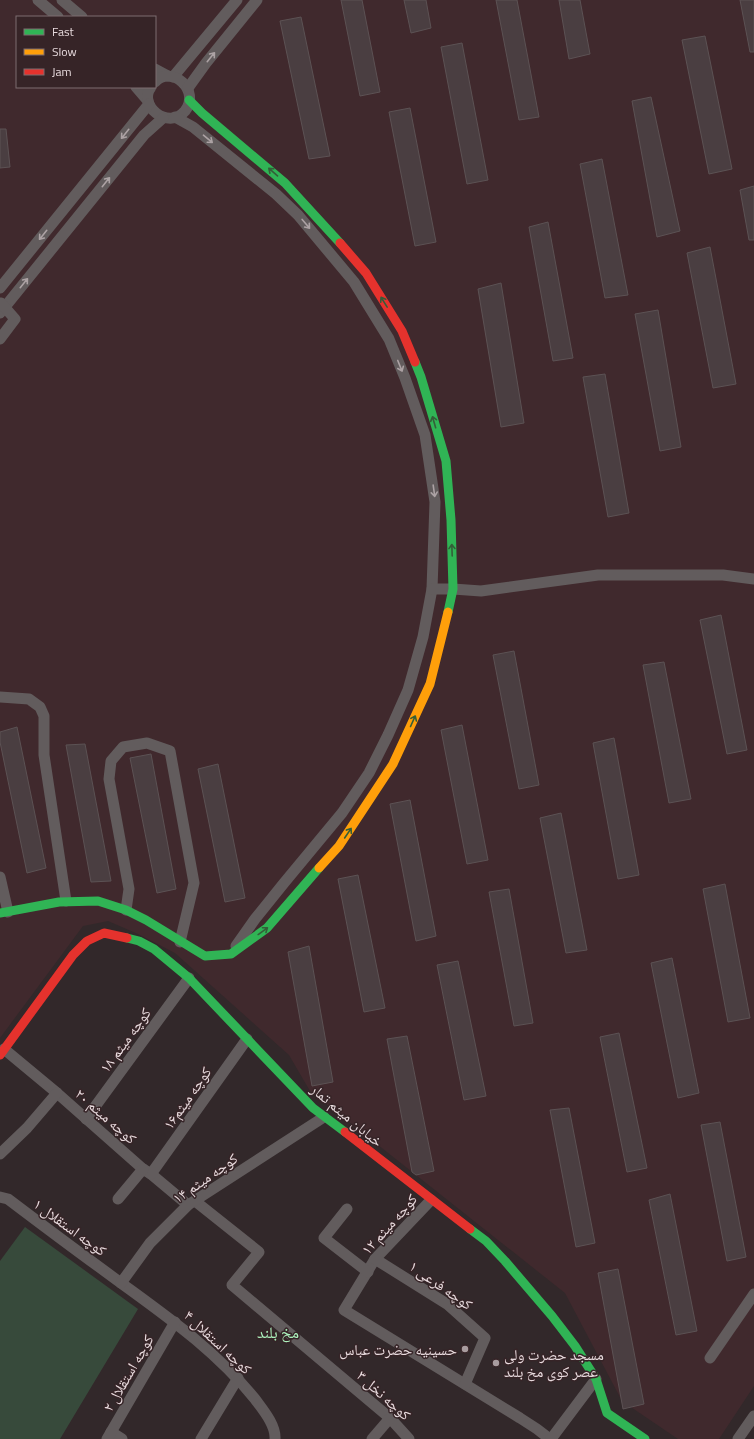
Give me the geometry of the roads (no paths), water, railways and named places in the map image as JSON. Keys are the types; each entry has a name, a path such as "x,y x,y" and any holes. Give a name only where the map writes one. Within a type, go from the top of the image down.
{"street":[{"path":"38,0 57,16"},
{"path":"62,0 81,16"},
{"path":"156,81 171,77 237,0"},
{"path":"188,88 206,63 257,0"},
{"path":"137,88 149,103 153,112 163,118 175,117 185,111 189,100 188,88 182,81 156,70"},
{"path":"0,288 149,103 150,88"},
{"path":"4,913 66,901 98,901 126,910 146,920 205,956 231,954 267,928 339,846 393,764 430,684 444,632 453,589 451,520 446,461 421,377 402,331 366,273 309,208 285,183 202,113 189,100"},
{"path":"175,117 194,127 276,194 298,215 354,282 389,339 405,378 425,435 435,502 432,589 423,637 408,690 388,735 369,773 342,813 265,907 231,954"},
{"path":"0,338 15,319 2,308 144,135 163,118"},
{"path":"276,194 285,183"},
{"path":"389,339 402,331"},
{"path":"432,589 481,591 598,576 723,576 754,579"},
{"path":"0,697 29,699 40,707 44,716 44,755 66,901"},
{"path":"126,910 129,889 109,779 111,761 123,747 147,743 170,751 194,884 180,942"},
{"path":"0,877 4,913"},
{"path":"0,901 4,913"},
{"name":"خیابان میثم تمار","path":"2,1052 73,955 86,941 104,933 139,941 154,949 189,978 313,1108 486,1241 505,1261 575,1346 596,1379 607,1412 645,1439"},
{"name":"کوچه میثم ۱۸","path":"86,1119 189,978"},
{"name":"کوچه میثم۱۶","path":"118,1199 147,1171 247,1039"},
{"name":"کوچه میثم ۲۰","path":"2,1052 57,1093 147,1171 191,1203"},
{"path":"0,1154 27,1128 57,1093"},
{"name":"کوچه میثم ۱۴","path":"121,1283 150,1243 191,1203 324,1117"},
{"name":"کوچه استقلال ۱","path":"0,1198 8,1200 121,1283"},
{"name":"کوچه میثم ۱۲","path":"432,1200 375,1259 344,1310 465,1384"},
{"name":"کوچه نخل ۳","path":"191,1203 259,1252 232,1285 390,1418 408,1439"},
{"path":"347,1209 324,1238 368,1272"},
{"name":"کوچه فرعی ۱","path":"375,1259 447,1304 485,1338 465,1384"},
{"name":"کوچه استقلال ۴","path":"121,1283 175,1322 211,1352 238,1378 264,1411 276,1434 276,1439"},
{"path":"710,1358 754,1294"},
{"name":"کوچه استقلال ۲","path":"109,1436 175,1322"},
{"path":"200,1439 238,1378"},
{"path":"465,1384 537,1429 550,1439 596,1379"},
{"path":"739,1439 754,1416"},
{"path":"372,1439 390,1418"},
{"path":"109,1436 122,1439"}],"place":[{"name":"حسینیه حضرت عباس","path":"465,1349"},
{"name":"مسجد حضرت ولی عصر کوی مخ بلند","path":"496,1363"}],"district":[{"name":"مخ بلند","path":"278,1332"}]}
